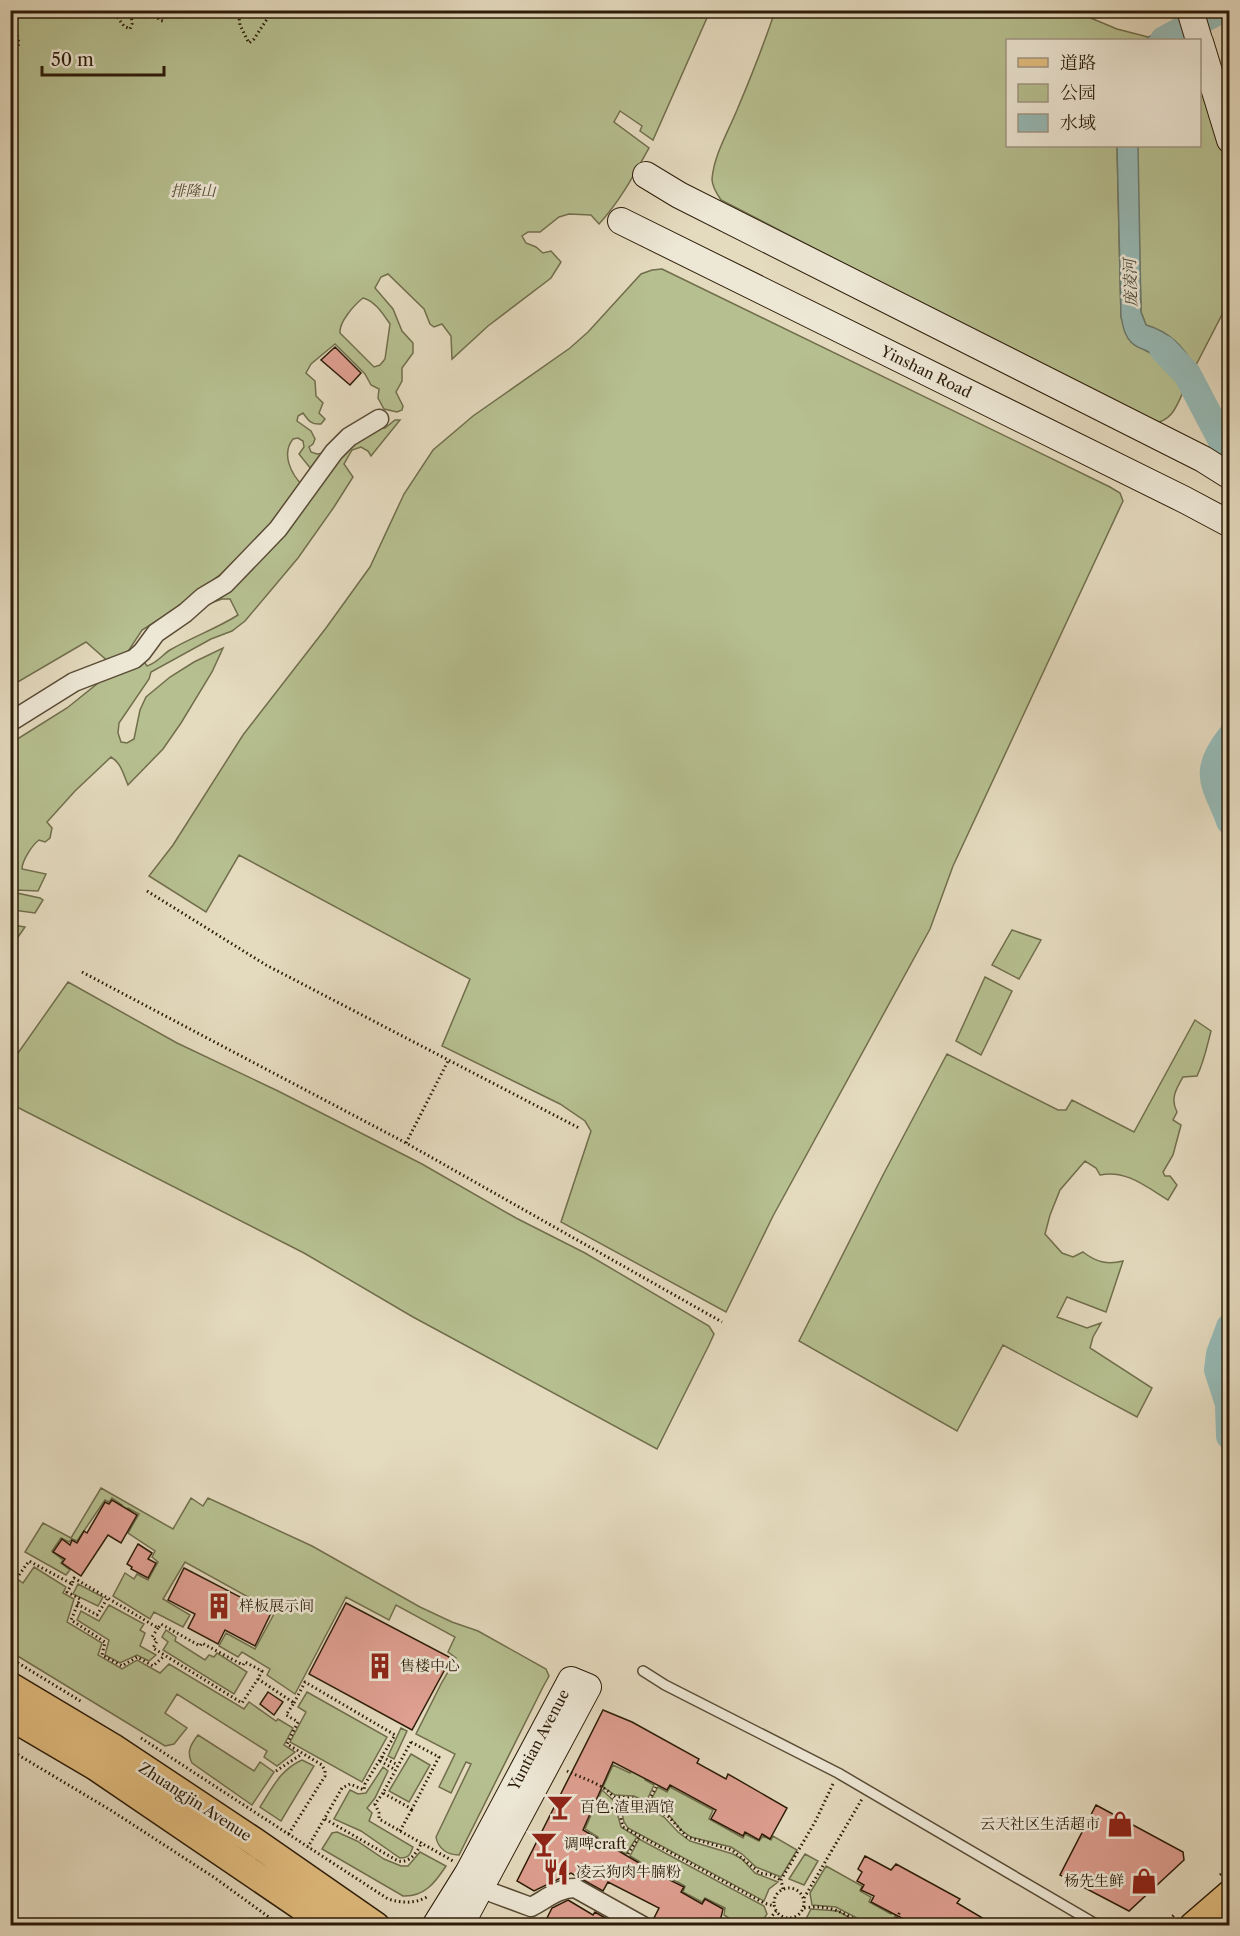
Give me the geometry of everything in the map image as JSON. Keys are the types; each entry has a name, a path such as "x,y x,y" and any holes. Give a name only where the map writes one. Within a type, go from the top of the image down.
{"main road":[{"path":"1201,45 1230,140"},
{"path":"646,176 679,195 1203,459 1230,476"},
{"name":"Yinshan Road","path":"621,221 1230,524"},
{"name":"Yuntian Avenue","path":"435,1926 468,1873 571,1680 588,1687 460,1926"},
{"name":"Zhuangjin Avenue","path":"10,1686 112,1747 376,1926"},
{"name":"Zhuangjin Avenue","path":"10,1716 95,1766 330,1926"},
{"path":"1193,1926 1230,1894"}],"street":[{"path":"10,722 74,682 134,659 156,633 203,597 225,584 278,529 334,452 349,437 379,419"},
{"path":"493,1893 531,1907 566,1888 575,1888 644,1926"}],"lane":[{"path":"643,1671 664,1685 838,1773 1099,1926"}],"path":[{"path":"112,10 130,29 131,10"},
{"path":"154,10 159,20 163,21 166,10"},
{"path":"238,10 240,25 249,43 273,10"},
{"path":"10,19 19,45 18,51 10,58"},
{"path":"147,891 266,964 579,1128"},
{"path":"81,972 406,1143 722,1322"},
{"path":"406,1143 448,1061"},
{"path":"19,1575 29,1561 72,1584"},
{"path":"158,1628 74,1578 67,1592 80,1599 71,1620 105,1642 102,1655 122,1666 137,1657 153,1666 164,1656"},
{"path":"77,1604 97,1615 107,1599"},
{"path":"161,1623 200,1646 202,1643 243,1665 245,1662 261,1671 242,1703 153,1648 157,1641 152,1637 158,1628 161,1623"},
{"path":"10,1658 82,1702"},
{"path":"258,1679 294,1703"},
{"path":"288,1835 325,1776 322,1766 287,1744 298,1722 286,1716 305,1682 395,1734 365,1784 364,1790 350,1784 342,1788 308,1847"},
{"path":"139,1737 388,1899 404,1903 430,1896"},
{"path":"400,1831 439,1757 411,1742 375,1804 379,1819 400,1831 422,1842 463,1867"},
{"path":"10,1750 112,1811 215,1878 281,1926"},
{"path":"276,1770 302,1753"},
{"path":"382,1757 398,1765"},
{"path":"380,1761 395,1770"},
{"path":"557,1767 588,1780 614,1797 634,1798 647,1804 669,1817 687,1837 732,1850 760,1873 782,1880"},
{"path":"783,1889 782,1880 815,1822 838,1773"},
{"path":"647,1804 656,1787"},
{"path":"794,1918 804,1908 804,1898 868,1790"},
{"path":"383,1793 412,1809"},
{"path":"614,1797 623,1827 764,1903 774,1906"},
{"path":"324,1819 398,1861 403,1862 413,1857 422,1842"},
{"path":"628,1854 639,1837"},
{"path":"804,1898 798,1890 783,1889 775,1896 774,1906 784,1918 794,1918 813,1926"},
{"path":"804,1908 837,1909 866,1926"},
{"path":"764,1926 776,1911"},
{"path":"892,1926 900,1912"}],"green space":[{"name":"排隆山","path":"11,11 710,11 653,140 640,131 642,126 620,111 614,122 649,148 607,215 599,224 591,215 569,214 559,217 540,232 528,232 522,236 526,243 543,253 551,251 561,262 551,278 488,326 452,359 451,336 442,324 434,327 430,324 424,309 388,274 381,277 375,288 393,309 402,331 413,343 413,353 402,368 402,381 396,392 403,406 402,410 397,412 384,409 378,398 379,389 371,385 365,374 335,344 311,364 306,373 315,381 316,396 323,403 319,413 325,419 321,424 315,424 303,413 298,416 297,421 311,431 315,439 309,447 311,452 328,453 311,469 299,454 304,447 303,441 298,438 293,439 288,451 289,464 303,486 290,506 221,574 142,630 129,650 110,663 86,642 11,686","holes":["363,298 378,308 390,324 385,359 380,365 374,367 340,333 344,319"]},
{"path":"775,11 1074,11 1117,29 1148,37 1147,39 1006,39 1006,147 1117,147 1121,316 1131,342 1155,356 1168,367 1185,388 1170,416 1153,423 721,200 712,182 715,161"},
{"path":"1201,78 1229,176 1230,299 1195,367 1174,342 1161,332 1146,325 1141,312 1138,147 1201,147"},
{"path":"662,269 1110,487 1120,493 1123,501 953,866 930,929 773,1216 726,1312 561,1222 591,1131 585,1121 560,1104 442,1046 470,979 239,855 206,912 149,876 173,845 243,735 370,567 404,494 433,450 473,416 570,348 588,332 641,274"},
{"path":"395,420 400,420 371,456 361,447 352,450 344,464 353,477 298,558 245,621 232,631 211,639 151,672 149,679 119,723 118,733 121,742 127,743 134,739 140,710 146,697 170,677 223,648 212,672 163,749 128,785 120,766 111,757 47,822 52,828 50,838 45,842 39,840 33,846 22,866 22,869 46,874 38,891 16,890 17,893 43,900 35,913 13,910 11,917 11,743 67,708 107,676 142,659 147,666 151,665 170,650 238,615 230,599 222,599 199,607 334,459 375,429 385,428"},
{"path":"11,926 25,927 11,947"},
{"path":"1012,930 1041,940 1019,979 992,965"},
{"path":"985,977 1012,991 981,1055 956,1041"},
{"path":"68,982 177,1043 422,1164 516,1218 585,1253 709,1326 714,1334 657,1449 413,1317 304,1253 11,1104 11,1063"},
{"path":"1195,1020 1211,1031 1197,1076 1183,1077 1175,1094 1174,1103 1177,1112 1173,1120 1181,1125 1173,1155 1163,1172 1165,1176 1170,1176 1177,1185 1168,1200 1128,1177 1100,1175 1096,1168 1085,1161 1060,1190 1045,1234 1062,1253 1073,1257 1083,1252 1102,1262 1123,1261 1106,1312 1067,1297 1057,1317 1087,1328 1101,1323 1090,1348 1152,1388 1137,1417 1003,1345 957,1431 799,1341 947,1054 1058,1110 1066,1110 1072,1100 1134,1132"},
{"path":"101,1488 173,1529 191,1498 203,1506 208,1498 312,1546 420,1607 478,1631 546,1669 549,1676 459,1855 444,1850 436,1837 471,1764 466,1762 451,1793 439,1787 455,1754 416,1734 456,1658 448,1652 455,1637 396,1605 389,1620 346,1597 295,1694 267,1675 270,1669 242,1652 238,1657 219,1646 226,1633 255,1649 275,1612 185,1562 163,1599 190,1615 183,1627 154,1612 150,1619 113,1596 125,1573 134,1579 137,1574 148,1580 158,1562 152,1557 155,1551 128,1533 139,1514 128,1508 125,1513 120,1511 122,1505 112,1498 109,1502 105,1500 77,1541 72,1539 69,1542 61,1538 52,1551 70,1570 66,1575 25,1552 43,1523 71,1538"},
{"path":"34,1567 66,1587 63,1593 74,1599 67,1622 102,1643 98,1655 122,1669 137,1660 160,1673 169,1664 244,1709 249,1702 276,1721 278,1719 293,1728 284,1745 295,1752 277,1766 264,1757 267,1751 177,1694 165,1713 187,1728 174,1744 165,1746 11,1652 11,1575 23,1583"},
{"path":"78,1584 103,1597 98,1606 73,1594"},
{"path":"109,1605 144,1624 140,1630 145,1633 140,1646 156,1655 149,1661 137,1655 120,1663 105,1655 109,1640 77,1620 81,1611 99,1621"},
{"path":"166,1630 176,1637 175,1641 205,1660 209,1655 214,1657 217,1653 247,1672 234,1694 163,1650 168,1642 162,1637"},
{"path":"307,1692 387,1737 362,1782 290,1742 306,1712 298,1707"},
{"path":"401,1728 407,1731 394,1759 388,1756"},
{"path":"198,1735 254,1771 260,1762 274,1772 252,1805 192,1763 189,1755 190,1748"},
{"path":"411,1754 430,1765 409,1802 389,1791"},
{"path":"302,1760 314,1766 281,1821 260,1807 282,1774"},
{"path":"613,1765 630,1773 633,1768 647,1775 645,1780 654,1785 646,1802 634,1796 615,1795 603,1787"},
{"path":"383,1767 388,1771 375,1798 367,1808 372,1813 369,1821 413,1847 407,1857 400,1858 361,1831 334,1819 350,1790 358,1794 366,1793"},
{"path":"658,1787 667,1792 670,1787 713,1810 709,1819 743,1838 745,1834 759,1841 763,1836 771,1840 773,1836 797,1850 781,1877 756,1867 731,1847 691,1837 681,1830 668,1814 649,1803"},
{"path":"602,1790 614,1801 621,1827 637,1837 626,1854 609,1844 606,1848 596,1841 598,1837 585,1829"},
{"path":"619,1800 646,1806 664,1817 690,1841 733,1854 742,1859 755,1873 778,1882 769,1889 764,1901 628,1828 624,1822"},
{"path":"337,1832 401,1866 408,1866 420,1852 446,1866 428,1888 417,1894 403,1896 322,1849 332,1833"},
{"path":"639,1839 764,1906 767,1914 760,1925 733,1925 734,1921 724,1915 725,1908 705,1898 702,1902 683,1892 685,1886 656,1870 654,1874 640,1866 640,1862 630,1856"},
{"path":"805,1854 818,1861 804,1885 789,1879"},
{"path":"826,1866 862,1886 860,1891 871,1897 869,1902 891,1914 894,1909 898,1911 890,1925 870,1925 836,1907 812,1905 810,1893"},
{"path":"811,1909 838,1911 862,1925 817,1925 806,1919"}],"water":[{"path":"1207,11 1229,11 1229,15 1210,25"},
{"path":"1185,19 1188,36 1183,39 1147,39"},
{"path":"1117,147 1138,147 1141,312 1146,325 1175,341 1195,367 1185,388 1163,361 1132,343 1127,337 1121,317"}],"building":[{"path":"335,347 361,373 350,385 321,360"},
{"path":"112,1500 137,1515 121,1543 108,1535 81,1576 62,1563 65,1559 53,1552 62,1539 70,1545 72,1540 77,1543 84,1531 87,1533 105,1502 109,1504"},
{"path":"138,1544 152,1553 148,1559 156,1563 148,1578 131,1569 132,1567 127,1564"},
{"name":"样板展示间","path":"184,1568 271,1613 255,1646 225,1630 218,1644 188,1628 195,1614 168,1600"},
{"name":"售楼中心","path":"346,1603 451,1658 412,1730 309,1674"},
{"path":"268,1692 283,1702 274,1715 260,1704"},
{"path":"603,1710 632,1722 699,1759 697,1763 726,1779 728,1774 787,1808 770,1839 762,1834 759,1840 745,1832 743,1836 711,1819 716,1810 670,1785 667,1790 613,1762 583,1830 684,1887 681,1892 702,1904 705,1899 723,1909 719,1926 654,1926 653,1920 659,1908 608,1882 603,1891 571,1873 534,1891 517,1881"},
{"path":"1096,1805 1183,1852 1184,1860 1129,1911 1060,1875"},
{"path":"865,1856 891,1870 896,1864 960,1899 957,1903 996,1926 917,1926 871,1902 874,1896 861,1890 864,1885 857,1881 862,1872 858,1869"},
{"path":"568,1900 593,1915 595,1912 619,1926 543,1926 552,1908"}],"waterway":[{"name":"庞凌河","path":"1166,39 1220,10"},
{"name":"庞凌河","path":"1163,349 1187,374 1230,456"},
{"name":"庞凌河","path":"1230,738 1216,761 1214,771 1214,780 1230,821"},
{"name":"庞凌河","path":"1230,1327 1220,1354 1218,1370 1229,1404 1230,1436"}],"place":[{"name":"样板展示间","path":"219,1606"},
{"name":"售楼中心","path":"380,1666"},
{"name":"百色·渣里酒馆","path":"560,1807"},
{"name":"云天社区生活超市","path":"1120,1824"},
{"name":"调啤craft","path":"544,1844"},
{"name":"凌云狗肉牛腩粉","path":"556,1872"},
{"name":"杨先生鲜","path":"1144,1881"}]}
